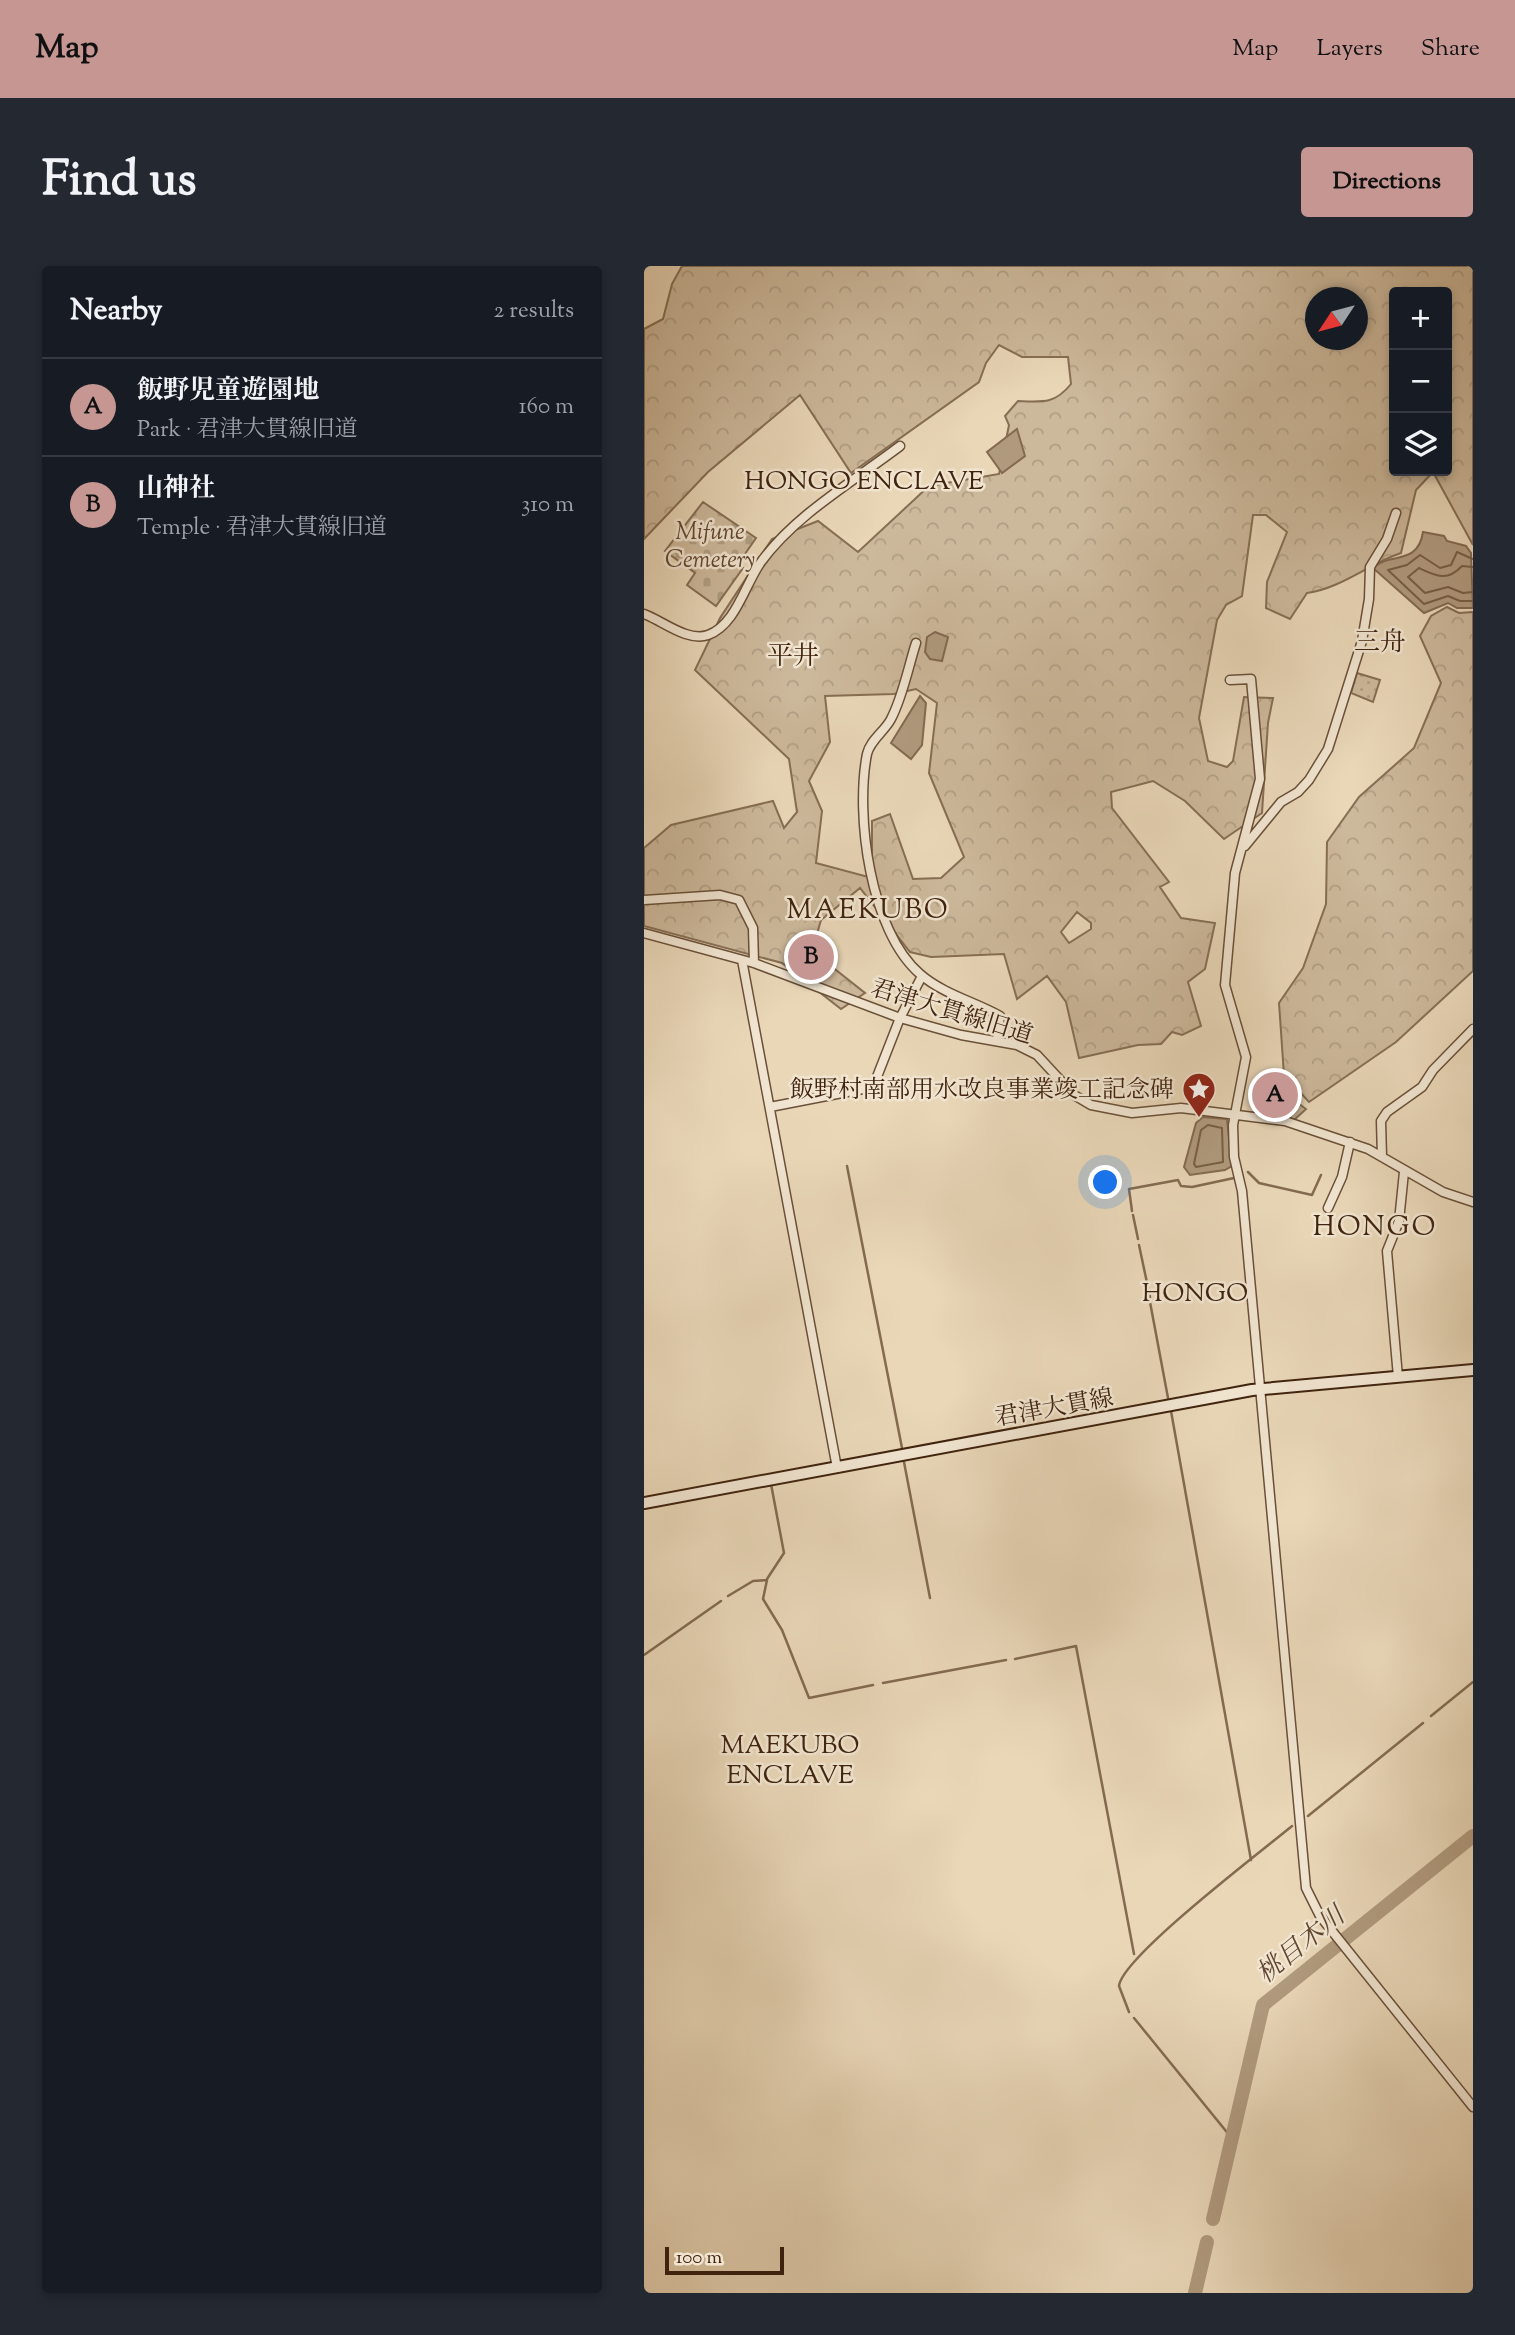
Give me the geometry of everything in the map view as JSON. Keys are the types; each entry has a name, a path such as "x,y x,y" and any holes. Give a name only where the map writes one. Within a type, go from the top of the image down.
{"main road":[{"name":"君津大貫線","path":"644,1503 1261,1389 1473,1370"}],"street":[{"path":"644,614 693,636 713,634 725,624 759,564 778,541 900,446"},
{"path":"1242,848 1280,802 1298,792 1309,780 1328,749 1362,640 1369,599 1370,567 1387,539 1396,513"},
{"path":"916,643 892,717 867,751 862,819 881,911 909,962 922,976 1000,1016 996,1040"},
{"path":"1230,680 1251,679 1260,779 1235,873 1225,968 1227,999 1246,1058 1235,1113 1234,1157 1242,1191 1305,1880 1314,1907 1343,1947 1473,2107"},
{"path":"644,900 720,895 739,900 753,928 754,963"},
{"name":"君津大貫線旧道","path":"644,933 754,963 900,1018 961,1035 1017,1045 1037,1055 1074,1095 1091,1105 1132,1113 1181,1108 1285,1121 1350,1142 1443,1192 1473,1202"},
{"path":"742,960 838,1468"},
{"path":"769,1107 873,1087 900,1018 922,976"},
{"path":"1382,1157 1381,1121 1387,1112 1422,1087 1433,1070 1473,1029"},
{"path":"1328,1208 1342,1177 1350,1142"},
{"path":"1398,1377 1387,1251 1399,1221 1404,1172"}],"green space":[{"path":"682,266 1473,266 1473,545 1435,476 1452,476 1452,287 1389,287 1389,476 1429,476 1416,490 1401,553 1332,586 1307,593 1290,619 1266,608 1267,582 1287,532 1266,515 1253,515 1242,596 1226,605 1217,620 1199,718 1208,761 1227,767 1233,761 1244,697 1273,698 1268,723 1262,813 1224,839 1185,801 1153,781 1111,792 1112,808 1169,882 1160,887 1181,918 1215,923 1205,969 1188,982 1201,1026 1182,1035 1172,1032 1161,1044 1138,1045 1079,1058 1066,1002 1047,976 1017,999 1004,954 931,957 910,952 860,888 821,920 812,951 865,993 841,1009 782,963 644,926 644,848 671,825 773,801 784,828 797,812 789,759 695,670 720,618 772,539 818,521 858,552 929,486 999,474 1009,425 1005,416 1018,401 1048,400 1065,391 1071,384 1068,357 1022,357 999,345 986,363 979,382 851,473 800,395 708,472 644,539 644,329 663,319 672,284","holes":["916,689 937,703 929,773 964,857 941,878 913,879 890,814 872,821 872,878 816,863 822,811 809,781 830,742 825,696 894,694","1077,912 1091,923 1091,929 1069,943 1061,932"]},
{"name":"Mifune Cemetery","path":"703,502 756,538 738,564 743,568 716,606 687,585 695,573 665,551"},
{"path":"1447,607 1459,613 1473,612 1473,971 1396,1042 1309,1102 1284,1075 1279,1003 1303,968 1326,904 1327,842 1359,797 1414,748 1441,683 1420,636 1431,616"},
{"path":"1357,673 1380,680 1373,702 1351,693"},
{"path":"1276,1070 1287,1095 1306,1109 1294,1120 1261,1112 1259,1109"}],"water":[{"path":"1017,429 1025,456 1002,473 987,452"},
{"path":"1423,532 1444,536 1447,541 1466,546 1471,553 1473,608 1457,608 1448,603 1424,613 1373,568 1415,550"},
{"path":"935,632 948,637 942,661 930,659 925,652 927,637"},
{"path":"920,696 926,703 922,745 911,759 891,743"},
{"path":"1203,1117 1227,1119 1232,1166 1225,1170 1190,1175 1184,1167 1196,1123"}],"waterway":[{"path":"847,1166 902,1448"},
{"path":"1248,1172 1259,1183 1312,1195 1321,1175"},
{"path":"1132,1211 1129,1189 1178,1180 1181,1186 1192,1187 1234,1178"},
{"path":"1133,1215 1138,1239"},
{"path":"1139,1245 1150,1297"},
{"path":"1150,1302 1168,1398"},
{"path":"1171,1411 1251,1860"},
{"path":"904,1462 930,1598"},
{"path":"767,1579 784,1553 771,1484"},
{"path":"728,1596 753,1581 767,1580 763,1599 782,1630 809,1698 873,1685"},
{"path":"644,1655 721,1601"},
{"path":"1015,1659 1076,1646 1134,1954"},
{"path":"883,1683 1006,1660"},
{"path":"1431,1716 1473,1682"},
{"path":"1308,1816 1423,1723"},
{"path":"1129,2012 1119,1986 1126,1972 1143,1952 1195,1904 1292,1826"},
{"name":"桃目木川","path":"1213,2219 1263,2005 1473,1836"},
{"path":"1134,2018 1230,2136"},
{"name":"桃目木川","path":"1195,2293 1207,2242"}],"place":[{"name":"山神社","path":"811,957"},
{"name":"飯野児童遊園地","path":"1275,1095"},
{"name":"飯野村南部用水改良事業竣工記念碑","path":"1199,1119"}],"district":[{"name":"HONGO ENCLAVE","path":"864,480"},
{"name":"三舟","path":"1380,641"},
{"name":"平井","path":"793,655"},
{"name":"MAEKUBO","path":"868,908"},
{"name":"HONGO","path":"1375,1225"},
{"name":"HONGO","path":"1195,1292"},
{"name":"MAEKUBO ENCLAVE","path":"790,1759"}]}
